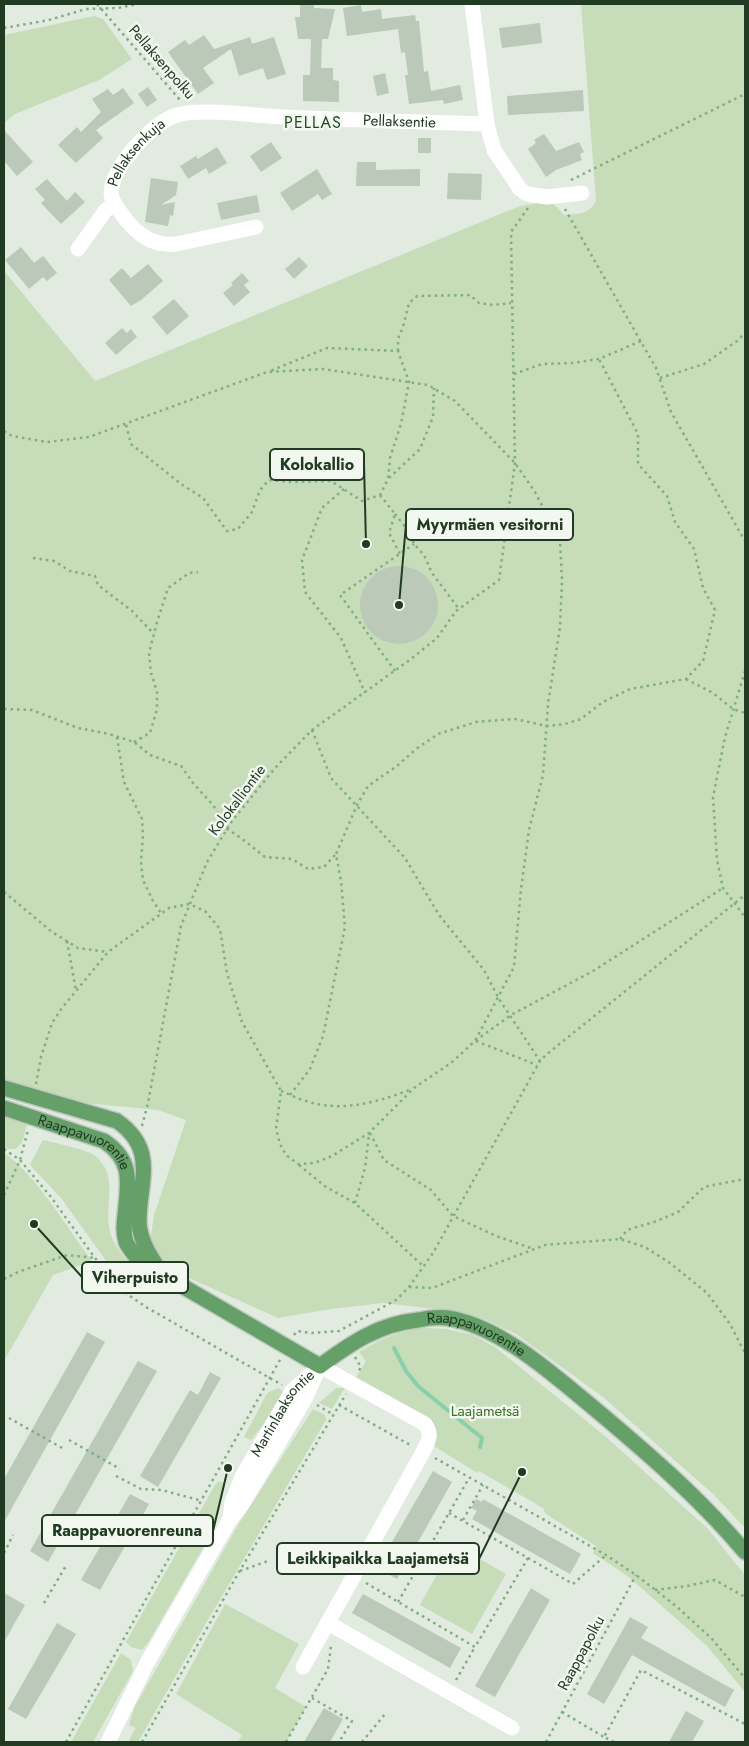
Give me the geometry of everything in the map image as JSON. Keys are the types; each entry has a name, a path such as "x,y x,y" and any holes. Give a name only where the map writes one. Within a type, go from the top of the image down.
{"main road":[{"name":"Raappavuorentie","path":"4,1088 117,1121 128,1129 138,1141 143,1158 144,1176 139,1223 142,1238 149,1254 164,1276"},
{"name":"Raappavuorentie","path":"4,1108 104,1141 115,1148 123,1159 127,1172 128,1185 124,1231 126,1243 139,1262 320,1366 348,1345 368,1334 386,1326 406,1321 426,1318 447,1318 482,1328 511,1344 572,1390 623,1432 692,1494 745,1552"}],"street":[{"path":"472,4 487,124 494,150 520,189 527,194 535,196 562,190 582,193"},
{"name":"Pellaksentie","path":"191,112 487,124"},
{"name":"Pellaksenkuja","path":"191,112 173,116 159,125 131,151 112,187 111,196 114,203 129,225 143,237 165,246 256,227"},
{"path":"78,249 105,212 114,203"},
{"path":"303,1667 423,1452 430,1436 429,1429 425,1424 320,1366"},
{"name":"Martinlaaksontie","path":"229,1522 232,1502 243,1475 292,1391 320,1366"},
{"name":"Martinlaaksontie","path":"108,1742 147,1663 229,1522 247,1497 305,1399 320,1366"},
{"path":"328,1623 512,1728"}],"path":[{"name":"Pellaksenpolku","path":"97,4 191,112"},
{"path":"4,28 49,20 86,10 137,4"},
{"path":"745,94 562,190 660,378 671,412 745,541"},
{"name":"Kolokalliontie","path":"138,1141 148,1103 181,926 207,862 232,821 275,768 312,730 436,638 458,610 499,580 515,463 510,232 535,196"},
{"path":"388,479 390,458 401,424 409,382 398,351 398,340 404,327 409,303 417,296 470,295 479,303 493,305 511,303"},
{"path":"660,378 704,364 737,341 745,333"},
{"path":"514,374 542,364 573,363 599,359 641,340"},
{"path":"4,431 12,436 47,442 89,437 126,425 327,348 398,351"},
{"path":"599,359 638,434 638,464 668,496 675,522 694,549 703,588 715,610 703,661 686,679"},
{"path":"267,372 323,369 428,385 434,388 454,401 515,463 535,492 560,540 562,581 560,627 548,704 543,775 529,830 521,889 514,967 476,1041"},
{"path":"126,425 131,444 181,484 203,498 227,530 238,529 252,512 260,490 269,480 292,482 331,481 362,501 380,495 388,479 420,449 433,417 434,388"},
{"path":"344,489 322,508 302,560 305,592 341,638 365,692"},
{"path":"380,495 411,534 414,544 424,555 432,573 458,610"},
{"path":"395,514 389,533 400,554"},
{"path":"394,671 340,595 414,544"},
{"path":"33,558 54,561 70,571 95,576 98,585 132,611 154,634"},
{"path":"134,742 150,733 157,709 157,692 151,673 149,653 168,588 189,573 198,572"},
{"path":"745,671 725,737 713,797 717,860 723,888 745,917"},
{"path":"4,709 32,710 78,728 117,736 134,742 150,755 181,766 193,783 214,804 227,830 241,838 266,858 292,859 308,869 324,867 336,854 357,805 368,786 438,734 476,722 515,719 547,726 565,724 581,720 603,702 630,688 686,679 713,693 733,710 745,713"},
{"path":"312,730 331,778 405,858 439,915 484,970 499,999 540,1062"},
{"path":"117,736 124,782 142,819 141,862 143,880 161,913"},
{"path":"290,1095 310,1069 322,1036 345,927 341,881 336,854"},
{"path":"298,1164 314,1163 332,1156 369,1132 414,1088 451,1063 476,1041 511,1016 593,971 723,888"},
{"path":"4,892 52,932 78,948 108,952"},
{"path":"66,1742 296,1331 312,1333 339,1332 396,1300 409,1287 453,1216 537,1065 547,1054 745,895"},
{"path":"35,1088 41,1057 52,1023 76,990 108,952 169,908 189,904 205,911 220,929 228,973 242,1022 281,1091 306,1102 330,1106 353,1106 382,1100 414,1088"},
{"path":"67,941 76,990"},
{"path":"476,1041 537,1065"},
{"path":"281,1091 276,1129 280,1144 286,1155 326,1187 354,1203 423,1266"},
{"path":"4,1195 20,1160 29,1126"},
{"path":"369,1132 384,1160 431,1190 453,1216 496,1236 535,1250"},
{"path":"354,1203 364,1168 369,1132"},
{"path":"4,1149 20,1160 51,1197 95,1258 120,1288 146,1307 292,1391"},
{"path":"620,1239 627,1230 657,1222 678,1212 704,1187 745,1179"},
{"path":"409,1287 432,1288 545,1245 620,1239 645,1247 670,1263 707,1293 730,1324 745,1353"},
{"path":"4,1279 18,1272 67,1255 95,1258"},
{"path":"142,1742 239,1572 361,1368 348,1345"},
{"path":"305,1399 334,1415"},
{"path":"339,1405 606,1555 636,1575 711,1638 745,1678"},
{"path":"10,1418 64,1449"},
{"path":"69,1440 120,1469"},
{"path":"116,1476 141,1489 162,1490 202,1500"},
{"path":"398,1602 469,1478"},
{"path":"463,1520 483,1485"},
{"path":"449,1513 573,1584 606,1555"},
{"path":"4,1553 14,1536"},
{"path":"453,1686 528,1558"},
{"path":"239,1572 268,1561"},
{"path":"44,1603 66,1564"},
{"name":"Raappapolku","path":"546,1742 636,1575"},
{"path":"354,1576 475,1647"},
{"path":"655,1590 715,1580 745,1597"},
{"path":"604,1737 641,1670 745,1724"},
{"path":"312,1698 352,1721 339,1742"},
{"path":"562,1712 614,1742"},
{"path":"362,1742 385,1714"}],"green space":[{"path":"581,4 745,4 745,1528 713,1494 603,1397 516,1334 484,1319 453,1311 383,1303 278,1318 169,1269 150,1242 154,1215 186,1120 158,1110 85,1103 4,1082 4,271 95,381 520,206 551,201 564,215 579,214 586,211 596,201"},
{"path":"94,16 103,19 132,59 99,80 15,114 4,123 4,35"},
{"path":"4,1117 27,1125 22,1142 16,1149 4,1147"},
{"path":"43,1140 90,1153 102,1163 109,1179 108,1217 110,1233 121,1252 139,1274 125,1287 61,1198 30,1165"},
{"path":"4,1153 39,1188 92,1261 53,1275 4,1361"},
{"name":"Laajametsä","path":"423,1328 446,1329 473,1335 495,1347 605,1436 708,1529 745,1575 745,1692 707,1646 629,1577 593,1553 596,1546 546,1514 543,1508 479,1471 477,1473 434,1446 430,1436 352,1384 366,1361 359,1352 390,1336"},
{"path":"278,1388 286,1393 283,1401 251,1440 244,1437 266,1395"},
{"path":"336,1388 345,1388 332,1409 319,1403"},
{"path":"313,1409 325,1415 326,1420 138,1742 129,1740 136,1728 129,1725 134,1708 238,1525"},
{"path":"219,1481 225,1484 218,1515 203,1548 148,1643 142,1650 131,1647 126,1642"},
{"path":"454,1544 506,1574 472,1634 420,1605"},
{"path":"225,1604 299,1644 275,1688 306,1707 286,1742 238,1742 242,1735 176,1694"},
{"path":"121,1653 131,1660 133,1671 93,1742 71,1742"}],"building":[{"path":"300,4 314,4 314,8 335,9 328,39 322,39 321,68 333,68 333,80 339,81 339,102 303,101 303,75 310,75 311,39 298,39 295,17 300,17"},
{"path":"361,5 362,12 381,9 382,19 415,15 416,21 419,21 424,72 428,71 431,91 460,85 463,100 444,104 443,100 409,104 405,75 408,75 405,52 401,53 398,29 347,36 343,8"},
{"path":"540,23 542,43 502,48 499,28"},
{"path":"204,35 214,49 250,37 252,44 274,37 286,74 267,80 263,68 239,76 231,49 203,68 214,83 198,94 168,52 185,40 189,45"},
{"path":"385,73 389,93 377,96 373,76"},
{"path":"148,87 157,100 147,107 138,94"},
{"path":"123,88 134,103 96,130 103,138 76,163 58,145 77,127 81,132 101,112 92,99 108,89 113,95"},
{"path":"583,90 584,111 508,115 507,96"},
{"path":"4,130 33,162 17,176 4,161"},
{"path":"544,134 556,151 579,142 584,152 580,154 582,160 556,170 546,177 528,149 536,143 534,140"},
{"path":"418,138 431,138 431,153 418,153"},
{"path":"271,142 282,158 261,172 250,156"},
{"path":"217,147 227,163 209,174 206,168 188,179 180,166 196,156 198,159"},
{"path":"357,162 376,162 376,170 420,169 420,186 356,186"},
{"path":"317,169 332,194 322,200 318,194 292,211 280,193"},
{"path":"448,173 482,174 481,200 447,199"},
{"path":"151,178 178,182 176,195 161,205 175,202 173,216 170,215 168,226 145,222"},
{"path":"47,179 67,201 75,192 85,202 61,224 41,203 45,200 35,189"},
{"path":"257,195 260,212 221,220 217,203"},
{"path":"21,247 34,263 43,256 57,273 47,281 43,277 29,289 5,260"},
{"path":"299,257 308,266 294,279 285,269"},
{"path":"148,264 163,281 131,306 109,280 122,268 131,278"},
{"path":"242,273 249,281 244,285 250,292 234,306 223,293 233,285 231,283"},
{"path":"174,299 189,316 167,335 152,317"},
{"path":"122,328 127,333 131,329 137,337 116,355 105,343"},
{"path":"391,566 407,566 421,572 432,583 438,597 438,613 432,627 421,638 407,644 391,644 377,638 366,627 360,613 360,597 366,583 377,572"},
{"path":"87,1332 105,1342 4,1522 4,1479"},
{"path":"138,1361 157,1371 48,1562 30,1551"},
{"path":"210,1372 221,1378 158,1487 140,1476 190,1390 198,1395"},
{"path":"433,1471 452,1482 397,1579 377,1568"},
{"path":"130,1494 149,1504 100,1590 81,1580"},
{"path":"476,1499 482,1502 483,1499 581,1554 570,1574 472,1519 477,1511 471,1508"},
{"path":"531,1588 550,1600 495,1697 475,1686"},
{"path":"4,1593 25,1605 4,1642"},
{"path":"363,1594 461,1648 450,1668 352,1613"},
{"path":"630,1617 648,1627 641,1638 734,1690 725,1707 632,1655 604,1704 587,1694"},
{"path":"57,1623 76,1634 26,1719 8,1709"},
{"path":"324,1708 343,1719 330,1742 304,1742"},
{"path":"686,1711 704,1721 692,1742 669,1742"}],"waterway":[{"path":"394,1348 406,1371 418,1386 482,1438 480,1447"}],"place":[{"name":"Kolokallio","path":"366,544"},
{"name":"Myyrmäen vesitorni","path":"399,605"},
{"name":"Viherpuisto","path":"34,1224"},
{"name":"Raappavuorenreuna","path":"228,1468"},
{"name":"Leikkipaikka Laajametsä","path":"522,1472"}],"district":[{"name":"PELLAS","path":"313,122"}]}
